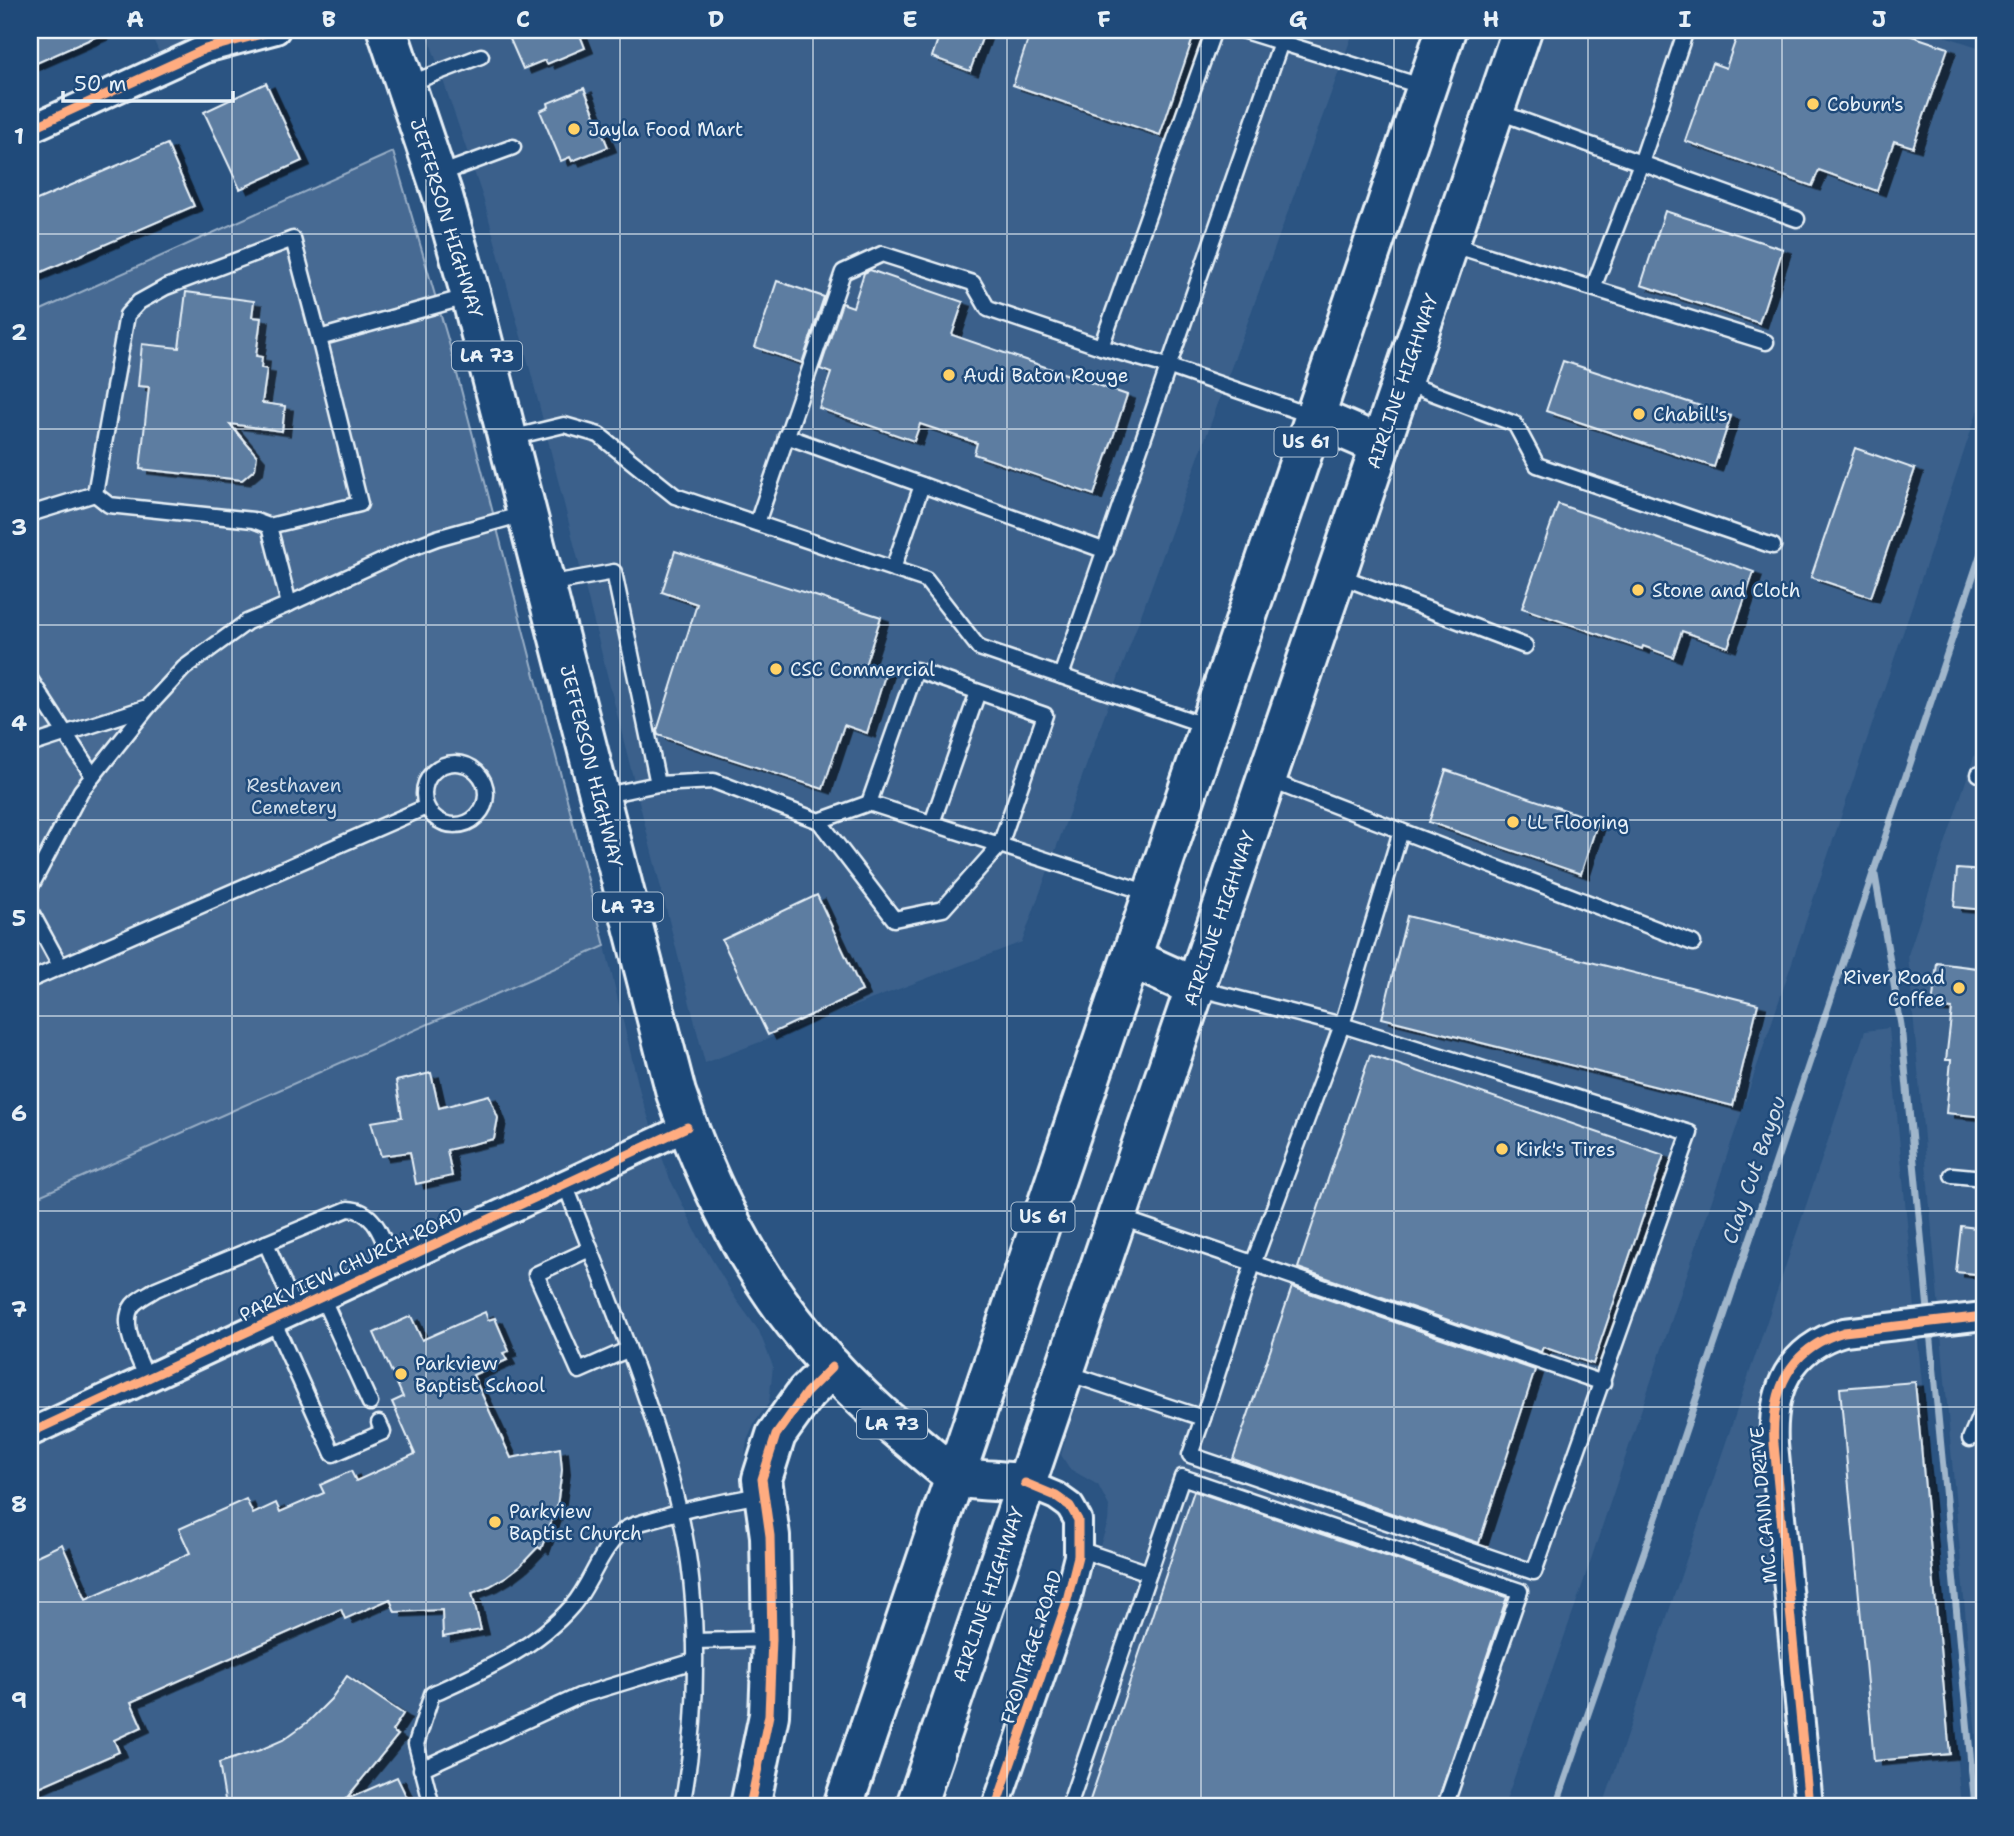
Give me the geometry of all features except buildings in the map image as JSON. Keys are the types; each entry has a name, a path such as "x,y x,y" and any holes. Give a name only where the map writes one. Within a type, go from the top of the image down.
{"main road":[{"name":"JEFFERSON HIGHWAY","path":"387,30 436,176 471,296 665,1053 687,1127 714,1192 754,1266 784,1311 865,1401 956,1476"},
{"name":"US 61","path":"843,1806 1446,30"},
{"name":"AIRLINE HIGHWAY","path":"916,1806 1522,30"},
{"path":"1315,417 1380,445"},
{"path":"1131,958 1195,987"},
{"path":"750,1806 769,1714 772,1639 770,1536 762,1479 776,1435 806,1393 832,1367"},
{"path":"956,1476 1025,1483"}],"street":[{"path":"30,129 205,48 275,30"},
{"name":"PARKVIEW CHURCH ROAD","path":"30,1433 687,1127"},
{"name":"MC CANN DRIVE","path":"1809,1806 1774,1444 1775,1402 1785,1375 1798,1359 1829,1336 1984,1316"},
{"name":"FRONTAGE ROAD","path":"996,1806 1066,1604 1078,1549 1078,1520 1070,1506 1056,1496 1025,1483"}],"lane":[{"path":"1101,348 1214,30"},
{"path":"1241,30 1426,88"},
{"path":"1593,288 1641,163 1686,30"},
{"path":"1061,676 1281,42"},
{"path":"407,85 481,55"},
{"path":"1494,111 1797,219"},
{"path":"436,176 513,147"},
{"path":"293,239 360,504 270,526 253,520 109,505 95,494 127,315 138,302 166,287 293,239"},
{"path":"1449,244 1766,342"},
{"path":"757,523 843,272 882,254 973,283 988,309 1315,417"},
{"path":"319,338 471,296"},
{"path":"1402,382 1515,424 1537,465 1773,547"},
{"path":"508,438 564,425 599,435 675,496 926,580 979,648 1210,727"},
{"path":"786,436 1106,551"},
{"path":"893,569 922,485"},
{"path":"30,514 95,494"},
{"path":"30,888 81,791 148,707 184,668 247,622 408,548 527,513"},
{"path":"270,526 289,604"},
{"path":"545,584 614,572 658,784"},
{"path":"1336,574 1525,646"},
{"path":"600,796 658,784 714,781 819,821 894,919 943,908 1000,845 1045,715 916,670 869,803"},
{"path":"30,679 93,776"},
{"path":"932,824 978,692"},
{"path":"30,745 148,707"},
{"path":"444,764 465,764 481,777 485,787 484,807 469,822 449,825 431,816 426,807 423,797 428,776 444,764"},
{"path":"1266,779 1693,943"},
{"path":"819,821 869,803 1153,894"},
{"path":"30,980 426,807"},
{"path":"1195,987 1342,1025 1690,1133 1534,1572 1190,1455 1253,1264 1342,1025 1401,831"},
{"path":"30,910 61,967"},
{"path":"1952,1175 1984,1178"},
{"path":"565,1184 650,1412 680,1511 691,1578 695,1641 691,1740 682,1806"},
{"path":"147,1379 129,1330 129,1315 133,1305 156,1289 348,1209 359,1209 369,1215 377,1226 393,1264"},
{"path":"1116,1217 1603,1383"},
{"path":"266,1243 284,1315 333,1454 383,1432 379,1423"},
{"path":"590,1249 536,1274 579,1371 627,1350"},
{"path":"322,1297 370,1403"},
{"path":"1063,1372 1203,1418"},
{"path":"1970,1438 1984,1406"},
{"path":"1069,1806 1182,1477 1520,1591 1446,1806"},
{"path":"432,1806 416,1744 432,1693 520,1650 555,1624 574,1604 612,1540 629,1527 680,1511 764,1495"},
{"path":"1078,1549 1149,1573"},
{"path":"695,1641 772,1639"},
{"path":"421,1769 579,1696 694,1661"}],"shaded area":[{"path":"149,30 251,30 162,59"},
{"path":"426,30 1354,30 1022,942 705,1063 531,373 484,201"},
{"path":"1546,30 1926,30 1984,49 1984,392 1579,1595 1504,1806 1013,1806 1108,1522 1109,1506 1098,1485 1070,1469 1061,1455 1069,1427"},
{"path":"1984,727 1984,1806 1982,1806 1908,955"},
{"name":"Parkview Baptist School","path":"605,946 641,1096 669,1177 698,1236 735,1298 759,1331 773,1366 769,1403 755,1422 747,1441 744,1461 751,1540 754,1743 740,1806 30,1806 30,1200"},
{"path":"1889,1028 1961,1806 1603,1806 1865,1031"}],"green space":[{"name":"Resthaven Cemetery","path":"393,152 449,343 605,946 30,1200 30,315"}],"waterway":[{"name":"Clay Cut Bayou","path":"1556,1806 1659,1509 1984,544"},
{"path":"1875,875 1901,1025 1975,1806"}],"cycle path":[{"path":"30,129 205,49 276,30"},
{"path":"30,1433 687,1127"},
{"path":"1809,1806 1774,1444 1774,1424 1780,1389 1797,1360 1809,1349 1844,1332 1984,1316"},
{"path":"750,1806 769,1715 772,1639 770,1536 762,1479 776,1435 806,1393 832,1367"},
{"path":"996,1806 1066,1604 1078,1556 1078,1520 1070,1506 1056,1496 1025,1483"}],"place":[{"name":"Coburn's","path":"1813,104"},
{"name":"Jayla Food Mart","path":"574,129"},
{"name":"Audi Baton Rouge","path":"949,375"},
{"name":"Chabill's","path":"1639,414"},
{"name":"Stone and Cloth","path":"1638,590"},
{"name":"CSC Commercial","path":"776,669"},
{"name":"LL Flooring","path":"1513,822"},
{"name":"River Road Coffee","path":"1959,988"},
{"name":"Kirk's Tires","path":"1502,1149"},
{"name":"Parkview Baptist School","path":"401,1374"},
{"name":"Parkview Baptist Church","path":"495,1522"}]}
